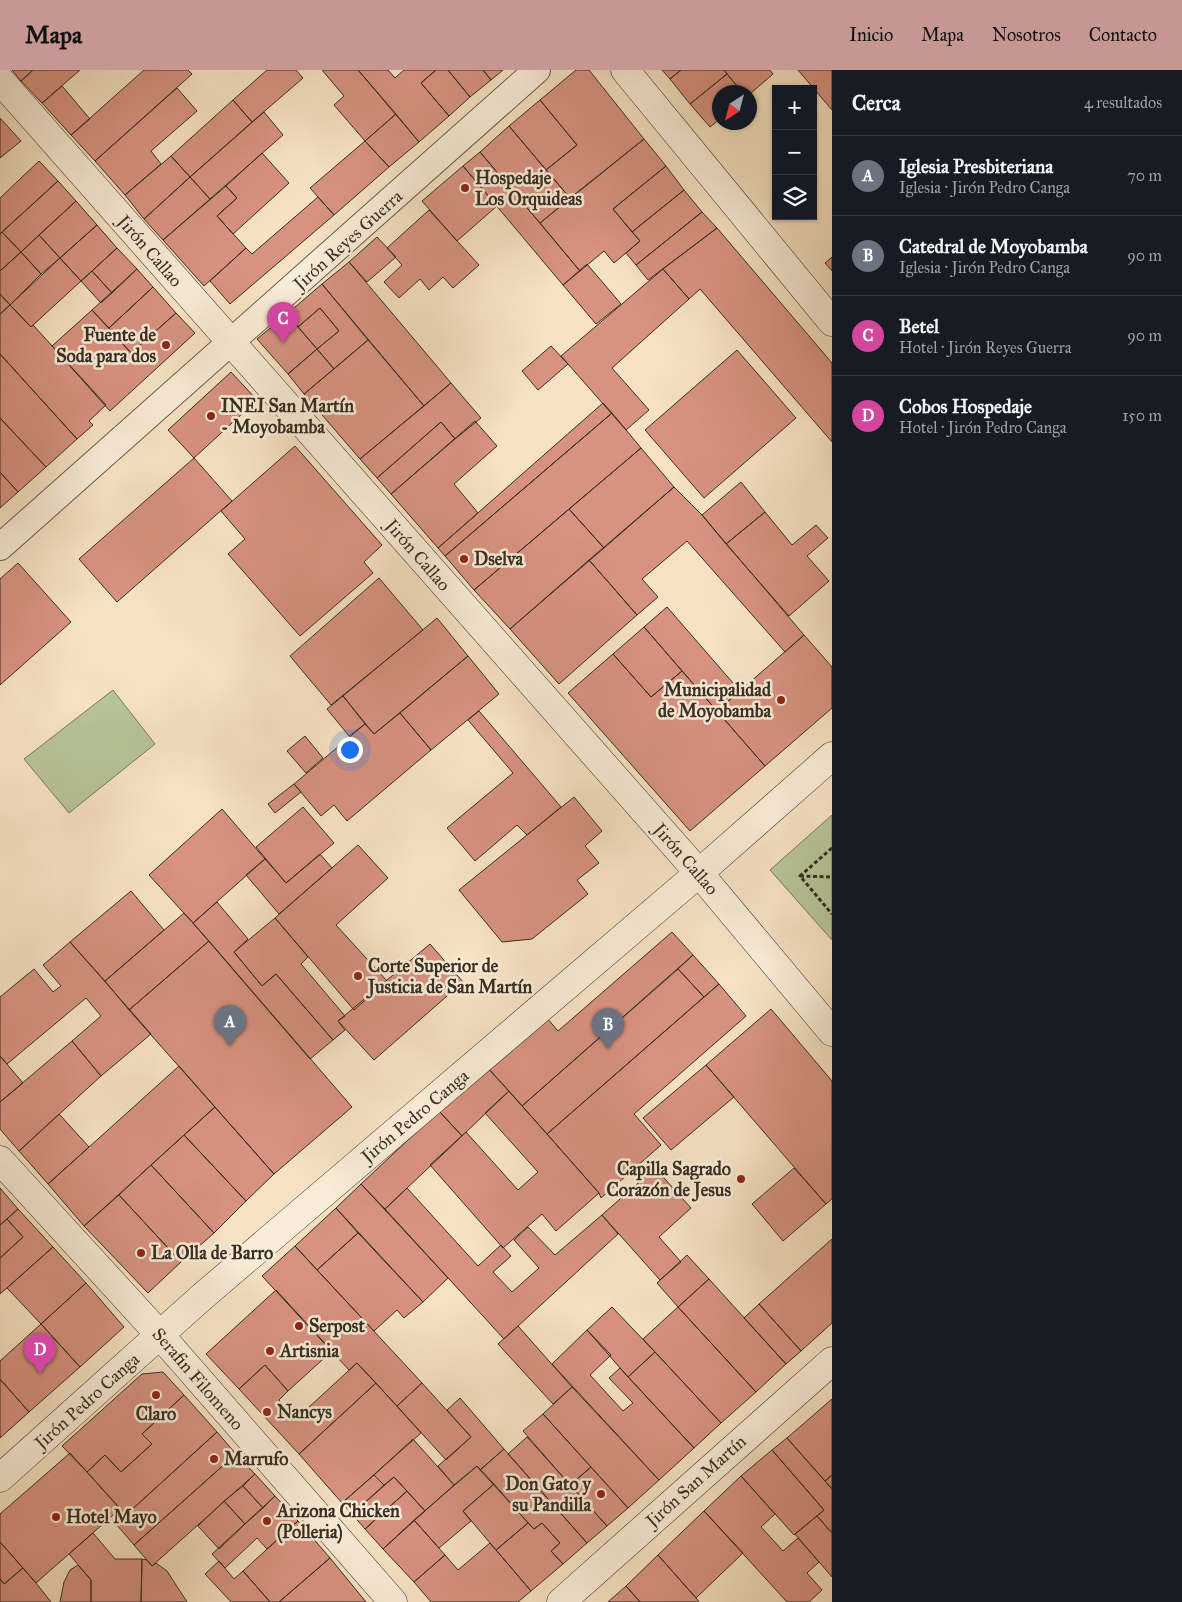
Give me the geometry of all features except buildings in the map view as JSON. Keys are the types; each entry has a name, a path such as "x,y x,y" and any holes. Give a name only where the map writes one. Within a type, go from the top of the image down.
{"street":[{"name":"Jirón Reyes Guerra","path":"0,547 232,344 537,70"},
{"path":"624,70 832,322"},
{"name":"Jirón Callao","path":"0,80 699,873 832,1032"},
{"name":"Jirón Pedro Canga","path":"0,1478 203,1296 699,873 832,756"},
{"name":"Serafin Filomeno","path":"0,1160 160,1335 393,1602"},
{"name":"Jirón San Martín","path":"561,1602 832,1361"}],"path":[{"path":"800,876 832,848"},
{"path":"800,876 832,877"},
{"path":"800,876 832,914"}],"green space":[{"path":"113,690 155,744 69,813 24,759"},
{"path":"832,815 832,940 770,870"}],"place":[{"name":"Hospedaje Los Orquideas","path":"465,188"},
{"name":"Betel","path":"283,343"},
{"name":"Fuente de Soda para dos","path":"166,345"},
{"name":"INEI San Martín - Moyobamba","path":"211,416"},
{"name":"Dselva","path":"464,559"},
{"name":"Municipalidad de Moyobamba","path":"781,700"},
{"name":"Corte Superior de Justicia de San Martín","path":"358,976"},
{"name":"Iglesia Presbiteriana","path":"230,1046"},
{"name":"Catedral de Moyobamba","path":"608,1049"},
{"name":"Capilla Sagrado Corazón de Jesus","path":"741,1179"},
{"name":"La Olla de Barro","path":"141,1253"},
{"name":"Serpost","path":"299,1326"},
{"name":"Artisnia","path":"270,1351"},
{"name":"Cobos Hospedaje","path":"40,1374"},
{"name":"Claro","path":"156,1395"},
{"name":"Nancys","path":"267,1412"},
{"name":"Marrufo","path":"214,1459"},
{"name":"Don Gato y su Pandilla","path":"601,1494"},
{"name":"Hotel Mayo","path":"56,1517"},
{"name":"Arizona Chicken (Polleria)","path":"267,1521"}]}
